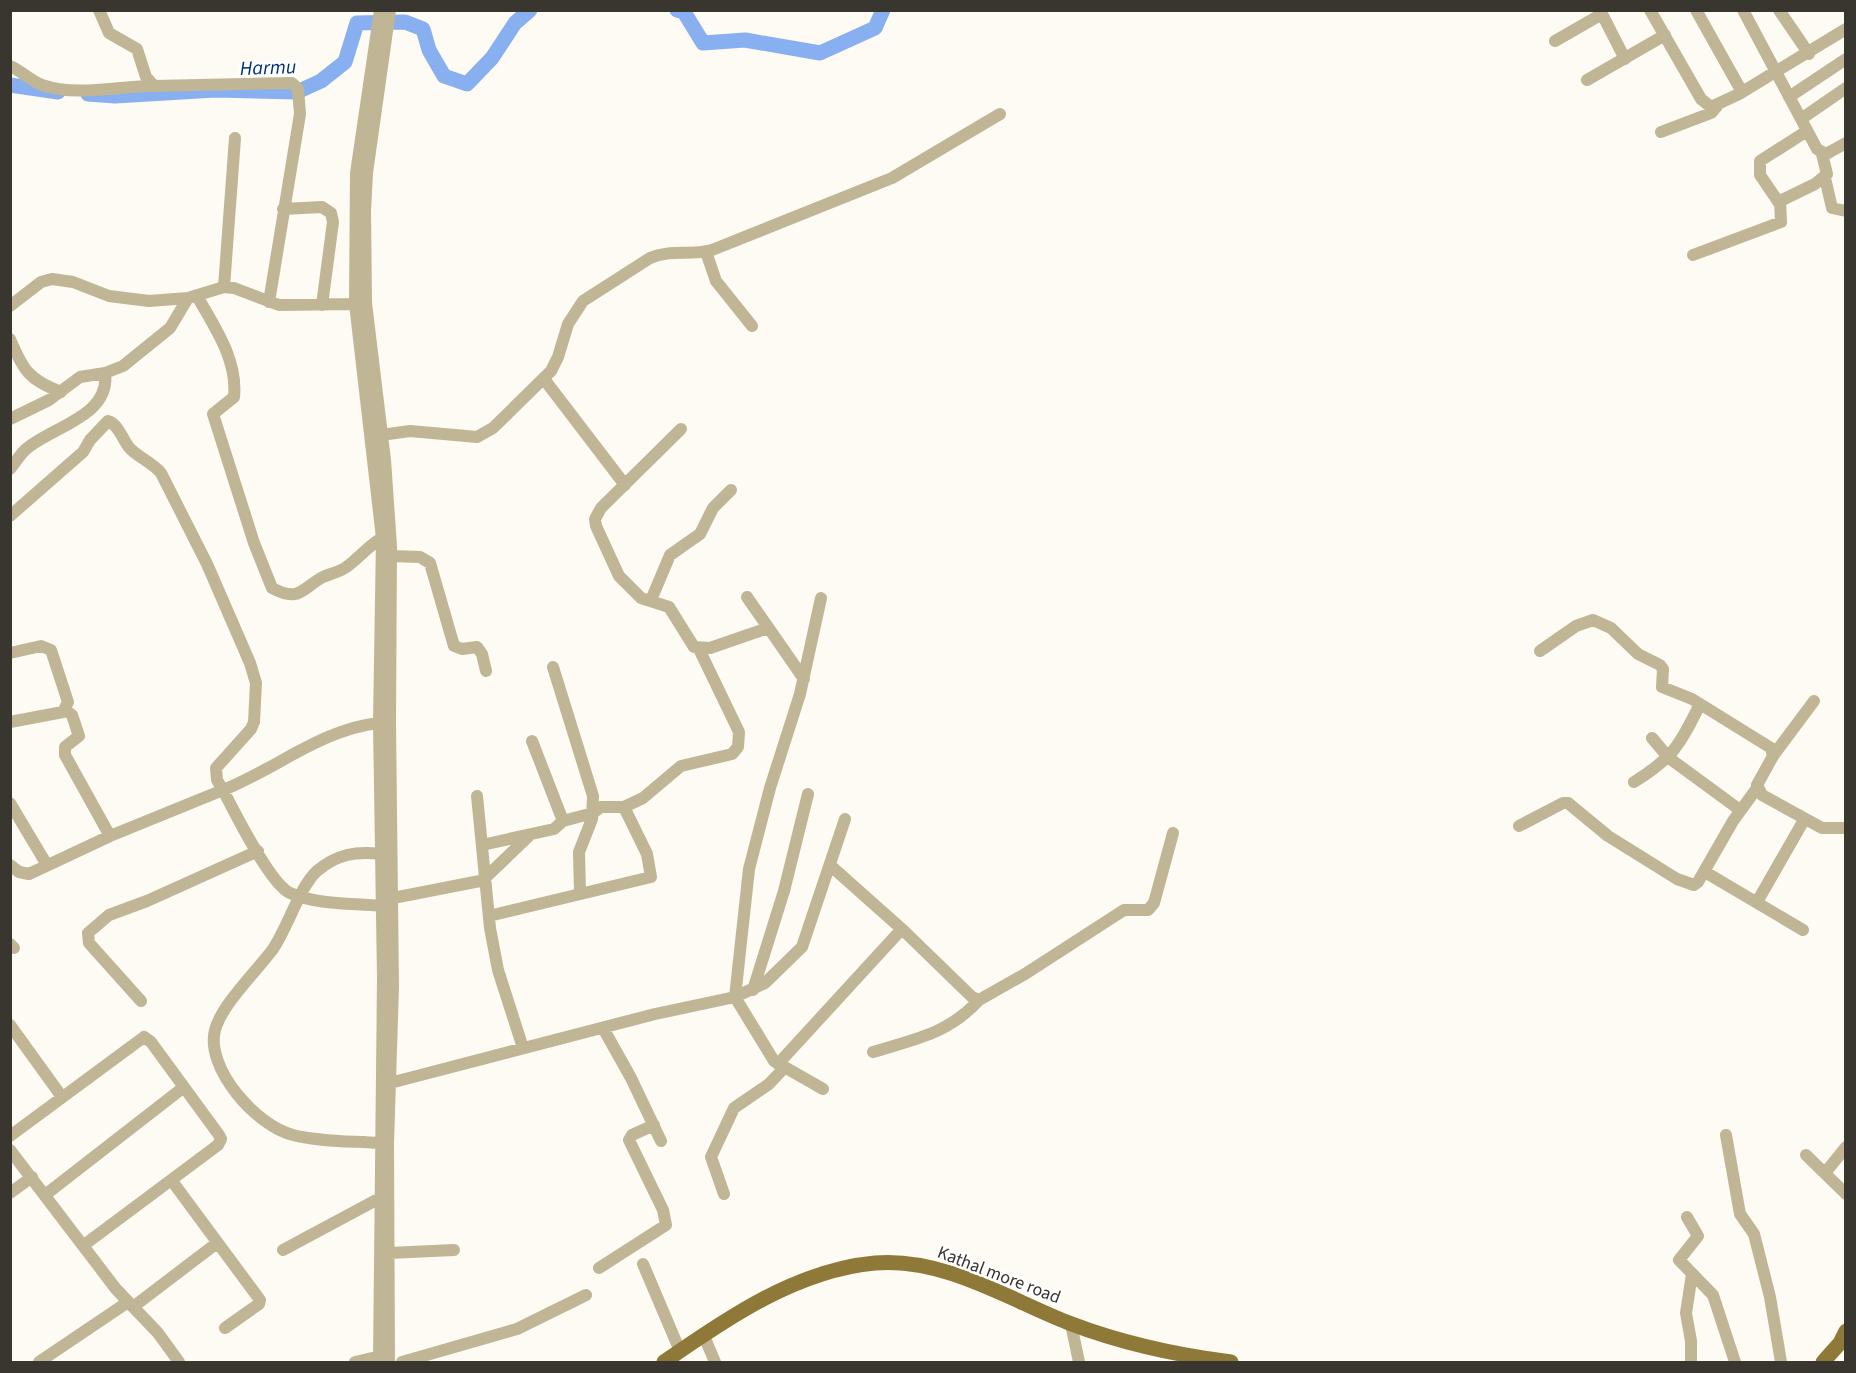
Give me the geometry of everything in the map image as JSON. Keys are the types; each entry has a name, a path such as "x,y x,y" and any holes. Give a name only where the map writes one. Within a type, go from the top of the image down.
{"main road":[{"name":"Kathal more road","path":"664,1362 787,1288 830,1272 877,1263 931,1269 980,1284 1071,1324 1190,1357 1232,1362"},
{"path":"1823,1362 1840,1343 1845,1331"}],"street":[{"path":"99,10 109,33 137,49 146,77 154,86"},
{"path":"380,10 382,40 365,210 366,303 381,435 391,556 393,987 389,1253 384,1359"},
{"path":"384,1359 380,1198 383,987 379,723 382,538 355,304 356,173 390,10"},
{"path":"1650,10 1701,99 1711,107 1809,54 1845,29"},
{"path":"1696,10 1742,92"},
{"path":"1743,10 1807,131 1822,154 1828,171 1825,178 1832,208 1845,210"},
{"path":"1779,10 1809,54"},
{"path":"1555,40 1601,12 1624,59"},
{"path":"1587,80 1665,35"},
{"path":"1789,97 1845,59"},
{"path":"10,66 33,81 50,87 87,90 291,83 299,93 269,303"},
{"path":"1801,119 1845,88"},
{"path":"1661,132 1711,113 1718,105"},
{"path":"381,435 410,431 477,437 493,428 544,379 558,357 571,318 583,301 660,253 706,252 892,178 1000,114"},
{"path":"1693,255 1781,222 1779,203 1758,171 1760,161 1807,131"},
{"path":"224,287 235,138"},
{"path":"1822,154 1832,152 1845,143"},
{"path":"1779,203 1784,198 1825,178"},
{"path":"283,209 322,207 331,213 333,222 322,305"},
{"path":"706,252 716,281 752,326"},
{"path":"10,306 41,282 52,279 73,282 127,299 169,301 224,287 234,288 269,303 294,307 355,304"},
{"path":"192,297 219,336 230,362 234,397 215,411 214,418 257,553 272,588 286,594 303,592 323,577 348,567 364,549 382,538"},
{"path":"10,419 61,392 80,377 105,373 123,366 155,341 180,315 192,297"},
{"path":"10,339 18,358 33,380 61,392"},
{"path":"10,469 26,449 77,418 101,397 107,385 105,373"},
{"path":"544,379 625,485"},
{"path":"10,516 83,452 90,440 108,421 114,425 130,450 152,463 161,472 207,564 254,673 254,722 245,737 216,768 217,780 279,885 300,897 381,906"},
{"path":"482,845 554,829 563,821 593,813 601,807 624,807 643,798 681,766 732,754 738,747 739,732 699,649 692,645 669,607 634,593 619,576 596,526 596,514 681,429"},
{"path":"651,600 670,555 699,534 713,508 730,490"},
{"path":"391,556 420,557 430,563 454,646 462,650 477,647 482,654 486,671"},
{"path":"747,597 804,679"},
{"path":"821,598 804,679 749,869 735,997 766,1052 781,1066 823,1089"},
{"path":"1539,651 1582,623 1597,620 1611,628 1633,651 1660,665 1663,671 1662,687 1700,704 1771,748 1773,756"},
{"path":"699,649 710,648 768,628"},
{"path":"10,653 41,646 51,650 68,702 66,710"},
{"path":"554,667 591,787 593,813 579,848 580,893"},
{"path":"1520,826 1563,803 1568,803 1608,836 1677,879 1694,885 1705,872 1740,810 1757,788 1773,756 1814,701"},
{"path":"1634,782 1669,758 1681,742 1700,704"},
{"path":"66,710 74,720 79,736 65,747 64,755 110,836"},
{"path":"10,722 66,710"},
{"path":"10,865 24,874 253,778 325,737 361,725 379,723"},
{"path":"1652,738 1669,758 1740,810"},
{"path":"532,741 563,821"},
{"path":"1757,788 1762,795 1804,820 1828,830 1845,828"},
{"path":"753,990 784,891 808,794"},
{"path":"477,796 489,916 498,970 523,1048"},
{"path":"10,803 47,865"},
{"path":"489,916 651,877 647,854 624,807"},
{"path":"390,1083 603,1028 735,997 753,990 771,979 802,947 845,819"},
{"path":"1757,902 1804,820"},
{"path":"873,1052 938,1033 961,1018 979,1000 1042,964 1125,910 1150,909 1154,903 1173,833"},
{"path":"393,898 485,879 531,834"},
{"path":"141,1001 89,942 88,933 91,928 109,915 147,901 258,851"},
{"path":"380,1143 336,1141 294,1135 278,1130 245,1102 220,1070 214,1052 214,1032 220,1017 278,942 307,882 332,861 354,852 381,854"},
{"path":"831,866 904,931 972,997 979,1000"},
{"path":"1705,872 1803,930"},
{"path":"724,1194 711,1156 735,1107 769,1084 781,1066 897,933 904,931"},
{"path":"10,1025 62,1097"},
{"path":"603,1028 661,1141"},
{"path":"10,1136 144,1037 151,1042 219,1135 221,1143 172,1182 84,1245"},
{"path":"45,1195 184,1087"},
{"path":"599,1268 666,1225 663,1210 628,1140 632,1135 654,1125"},
{"path":"1726,1135 1740,1214 1754,1234 1770,1297 1781,1362"},
{"path":"1825,1173 1845,1147"},
{"path":"10,1149 179,1362"},
{"path":"1806,1155 1845,1194"},
{"path":"10,1193 32,1177"},
{"path":"172,1182 260,1300 259,1304 225,1328"},
{"path":"283,1250 380,1198"},
{"path":"1687,1217 1698,1236 1678,1260 1716,1301 1735,1362"},
{"path":"39,1362 131,1304 217,1243"},
{"path":"389,1253 454,1250"},
{"path":"643,1264 680,1351"},
{"path":"1691,1362 1691,1341 1686,1313 1692,1274"},
{"path":"402,1362 524,1327 586,1295"},
{"path":"1071,1324 1079,1362"},
{"path":"704,1336 715,1362"},
{"path":"355,1362 384,1359"}],"waterway":[{"name":"Harmu","path":"88,94 115,96 215,90 297,92 321,81 345,62 357,23 405,22 423,29 429,50 444,76 467,84 492,58 515,23 530,10"},
{"name":"Harmu","path":"677,10 684,12 703,43 745,40 820,53 875,28 883,10"},
{"name":"Harmu","path":"10,85 58,92"}]}
